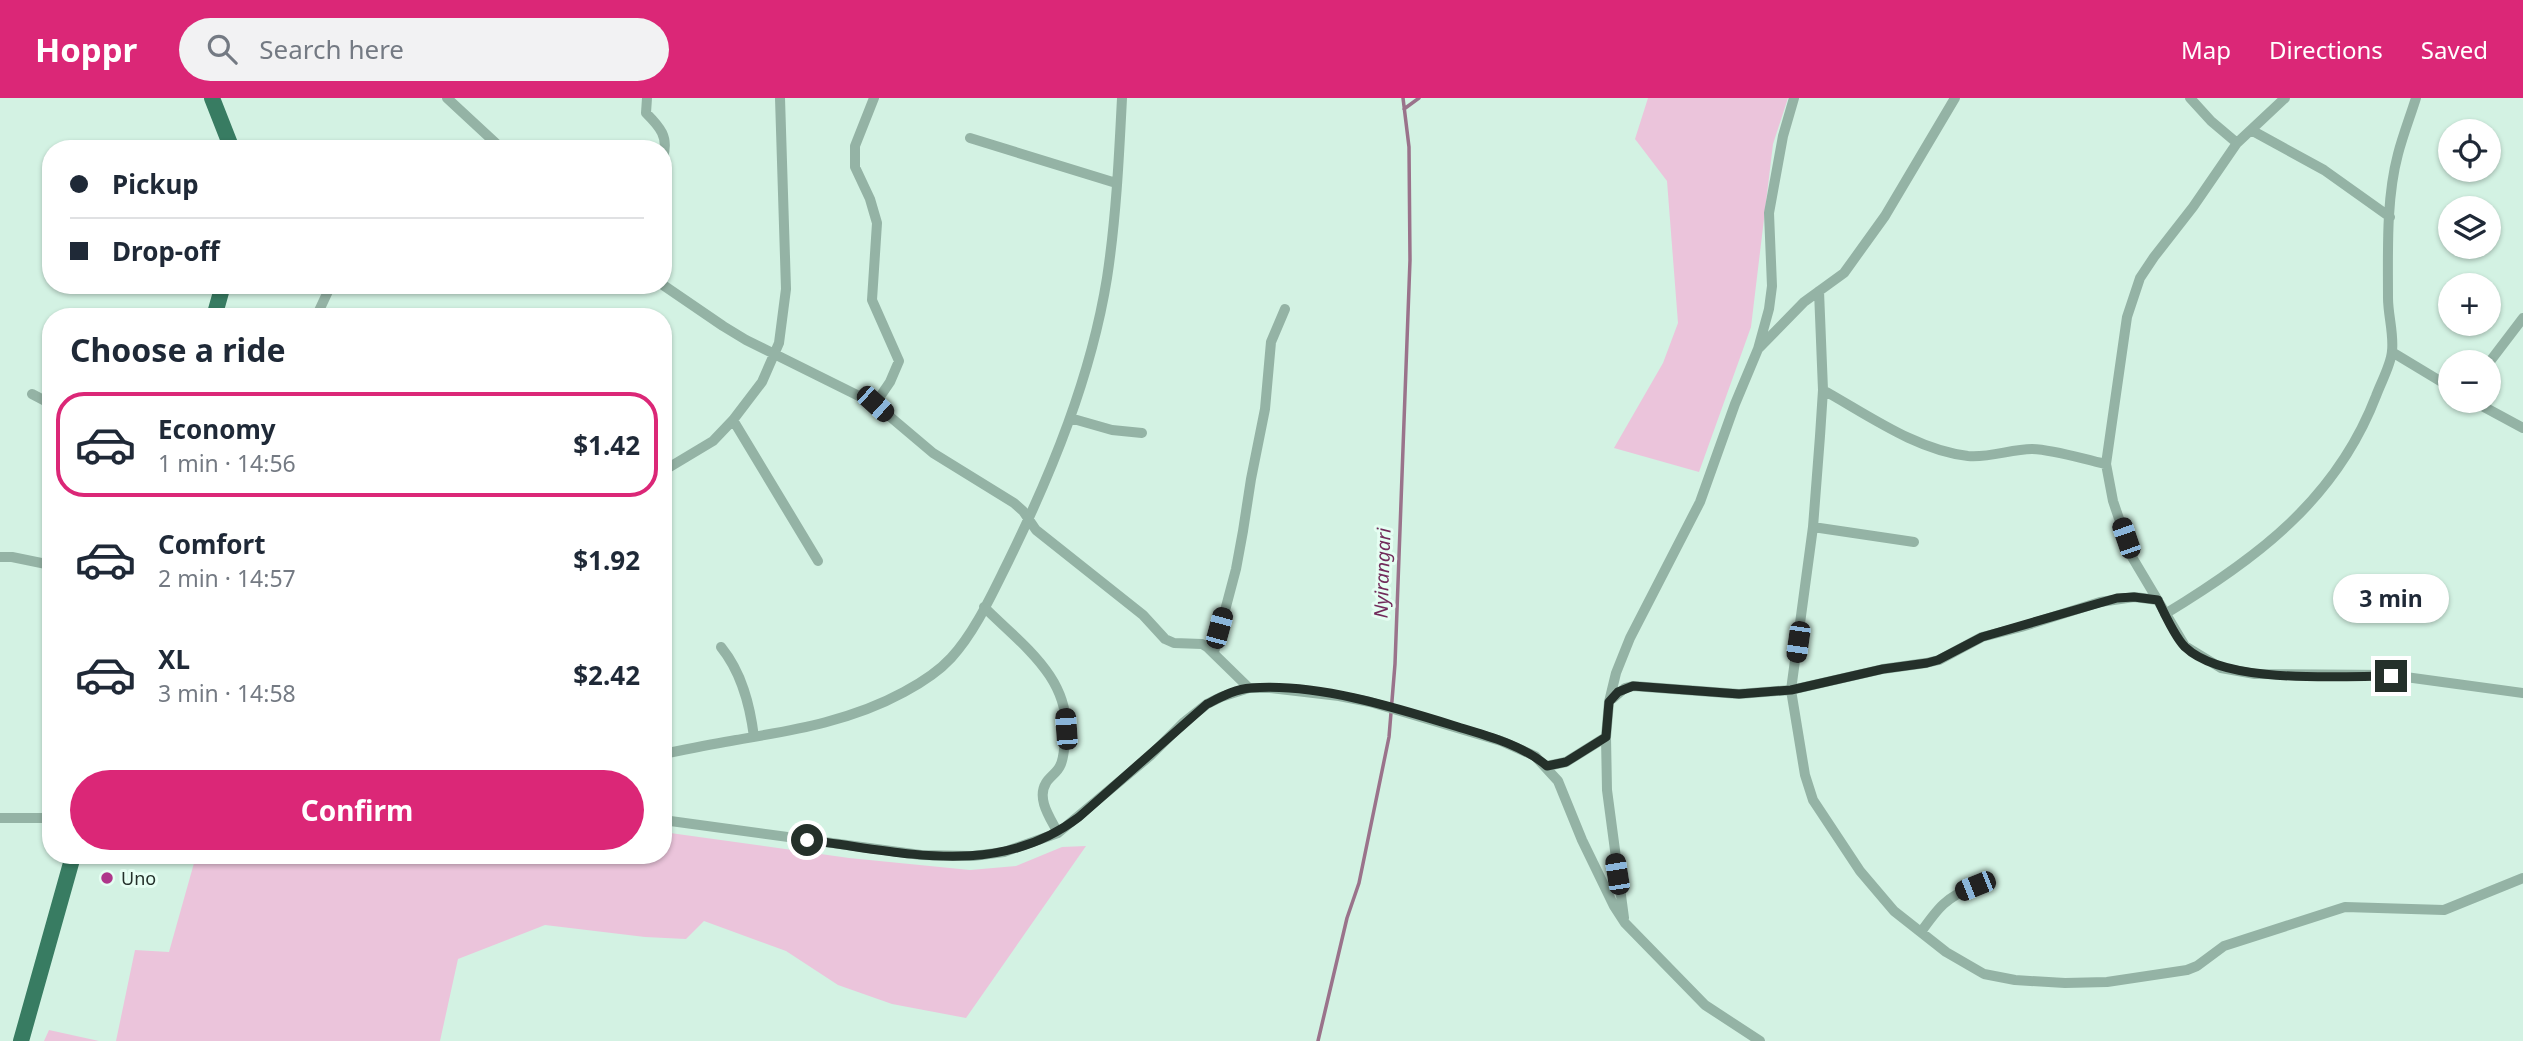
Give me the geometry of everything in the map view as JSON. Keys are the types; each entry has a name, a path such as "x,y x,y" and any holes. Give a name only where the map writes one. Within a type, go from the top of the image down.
{"highway":[{"path":"212,98 228,140"},
{"path":"21,1041 71,864"}],"street":[{"path":"447,98 492,140"},
{"path":"647,98 646,113 663,131 666,140"},
{"path":"672,466 713,441 733,420 762,382 776,354 784,320 786,289 780,98"},
{"path":"874,98 855,146 855,167 870,199 877,223 872,300 899,361 890,382 875,404"},
{"path":"672,752 817,726 905,692 950,659 984,607 1029,520 1070,418 1092,348 1106,280 1122,98"},
{"path":"1625,923 1607,790 1606,737 1609,702 1616,673 1630,638 1700,502 1758,349 1772,286 1769,213 1783,136 1794,98"},
{"path":"1758,349 1804,302 1840,277 1885,216 1955,98"},
{"path":"2190,98 2237,143"},
{"path":"2285,98 2237,143 2140,278 2127,317 2106,464 2113,501 2132,557 2185,646 2221,667 2255,674 2391,676 2523,693"},
{"path":"2165,614 2254,555 2320,494 2345,459 2366,422 2392,352 2388,301 2391,194 2398,154 2416,98"},
{"path":"2251,130 2324,170 2390,217"},
{"path":"970,138 1116,183"},
{"path":"672,291 723,326 875,404 933,453 1014,503 1036,530 1143,615 1165,639 1174,643 1202,644 1214,652 1249,688"},
{"path":"1819,291 1823,390 1813,527 1791,690 1805,775 1813,800 1860,871 1894,911 1946,952 1984,974 2015,980 2106,982 2187,970 2224,946 2345,907 2444,910 2523,878"},
{"path":"1214,652 1243,531 1265,409 1271,342 1285,309"},
{"path":"2498,350 2523,317"},
{"path":"2392,352 2438,380"},
{"path":"1823,390 1913,440 1943,451 1970,456 2039,450 2106,464"},
{"path":"33,394 42,399"},
{"path":"2495,413 2523,428"},
{"path":"1070,418 1112,430 1142,433"},
{"path":"733,420 818,561"},
{"path":"1813,527 1914,542"},
{"path":"0,557 42,563"},
{"path":"1609,702 1618,692 1633,686 1739,694 1791,690 1883,669 1938,660 1982,637 2108,600 2134,597 2158,600"},
{"path":"984,607 1058,685 1065,708 1066,729 1061,765 1045,784 1042,796 1058,833"},
{"path":"721,647 730,659 745,692 754,737"},
{"path":"672,821 946,858 1004,852 1058,833 1207,704 1221,696 1249,688 1339,696 1413,713 1521,748 1547,766 1558,781 1600,876 1625,923 1704,1006 1760,1041"},
{"path":"1547,766 1566,762 1606,737"},
{"path":"0,818 42,818"},
{"path":"1921,932 1941,905 1956,893 1975,886"}],"shaded area":[{"path":"1648,98 1788,98 1773,144 1751,327 1699,472 1614,448 1663,363 1678,323 1667,181 1635,139"},
{"path":"672,833 849,858 970,870 1016,866 1062,847 1086,846 966,1018 892,1004 838,985 786,951 704,921 686,939 545,925 458,959 440,1041 116,1041 135,950 169,952 194,864 672,864"},
{"path":"49,1030 99,1041 44,1041"}],"waterway":[{"name":"Nyirangari","path":"1318,1041 1347,918 1359,883 1389,737 1395,664 1410,260 1409,147 1403,98"},
{"path":"1404,109 1419,98"}],"place":[{"name":"Uno","path":"107,878"}],"route":[{"path":"807,840 946,858 1004,852 1030,845 1058,833 1079,817 1207,704 1221,696 1249,688 1307,691 1413,713 1521,748 1547,766 1566,762 1606,737 1609,702 1625,688 1633,686 1739,694 1791,690 1824,681 1938,660 1982,637 2117,598 2158,600 2185,646 2221,667 2255,674 2391,676"}]}
